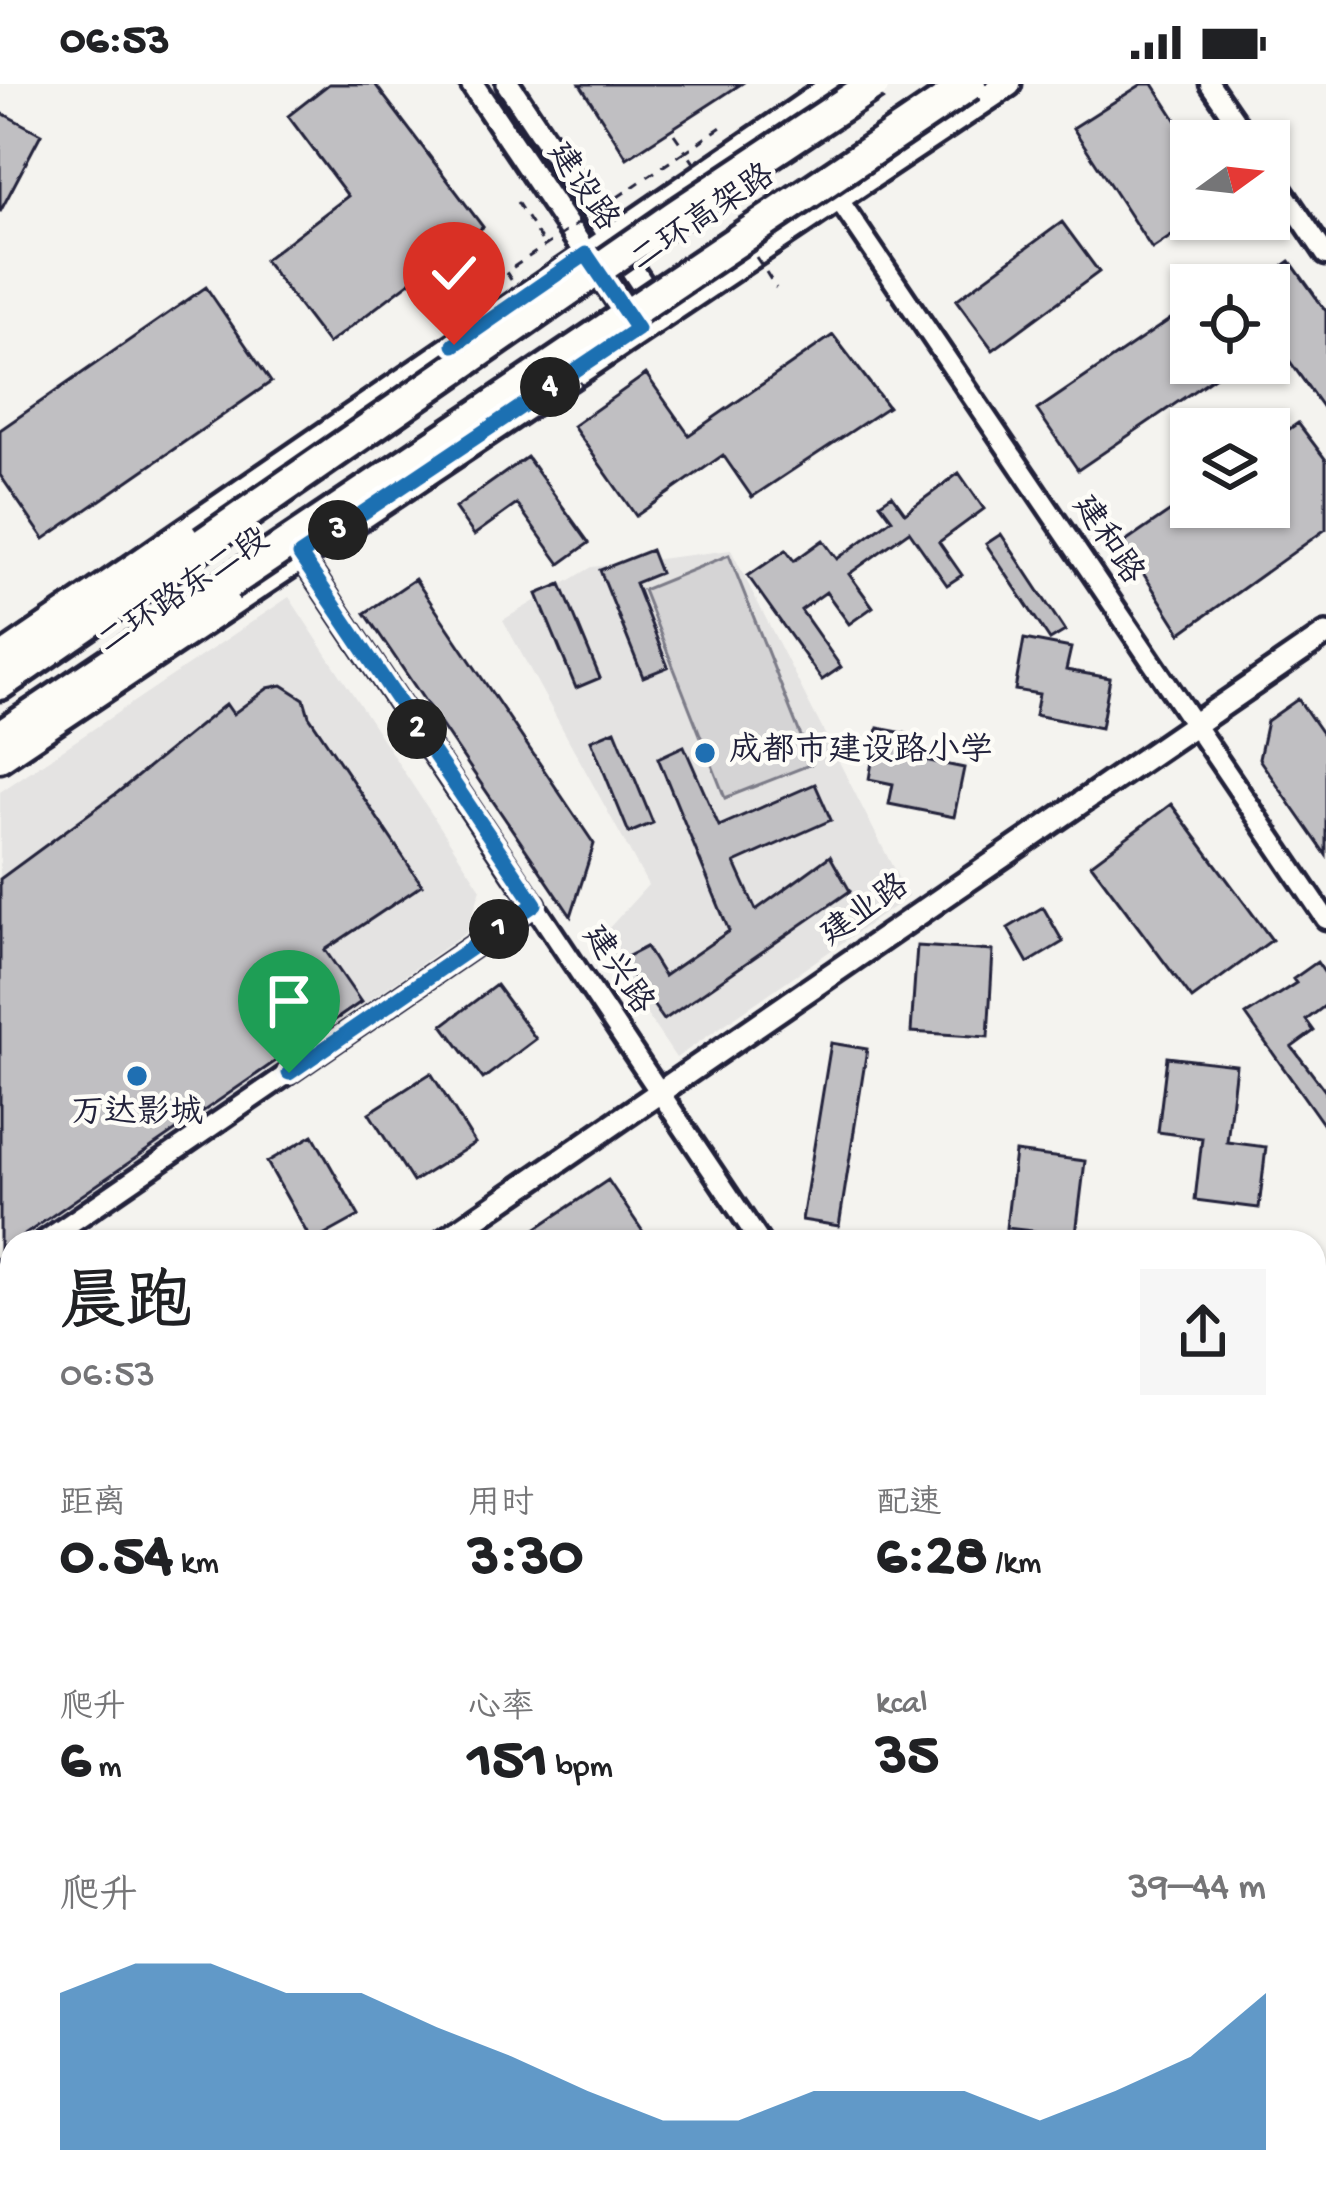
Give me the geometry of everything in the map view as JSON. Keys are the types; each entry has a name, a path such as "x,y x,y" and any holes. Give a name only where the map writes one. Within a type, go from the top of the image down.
{"highway":[{"name":"二环高架路","path":"0,684 874,84"},
{"name":"二环高架路","path":"0,737 970,84"}],"main road":[{"name":"二环路东二段","path":"0,759 1008,84"},
{"name":"二环路东二段","path":"0,658 833,86"}],"street":[{"name":"建设路","path":"472,84 637,329"},
{"name":"建设路","path":"508,84 661,313"},
{"path":"1210,84 1235,120"},
{"name":"建和路","path":"836,197 1326,919"},
{"path":"1290,202 1326,255"},
{"name":"建兴路","path":"300,555 752,1230"},
{"name":"建业路","path":"460,1230 1326,634"},
{"path":"60,1230 535,904"}],"path":[{"path":"674,134 686,151 727,123"},
{"path":"517,202 545,246"},
{"path":"462,301 506,272"},
{"path":"766,272 776,288"}],"shaded area":[{"name":"成都市建设路小学","path":"731,550 908,897 676,1058 597,941 648,885 503,620 592,567"},
{"path":"729,555 812,764 725,798 643,590"},
{"path":"289,597 481,889 467,932 40,1230 0,1230 0,792"}],"building":[{"path":"329,84 375,84 483,227 328,344 264,260 348,196 288,116"},
{"path":"580,84 741,84 627,158"},
{"path":"1142,84 1153,84 1176,120 1170,120 1170,237 1152,249 1073,128"},
{"path":"0,112 41,134 0,212"},
{"path":"1062,222 1099,272 993,350 956,300"},
{"path":"1290,261 1326,311 1326,412 1290,361 1290,264 1286,264"},
{"path":"206,287 271,382 44,539 0,475 0,430"},
{"path":"1170,319 1170,384 1204,384 1078,470 1037,410"},
{"path":"833,335 888,407 752,497 723,455 636,516 573,426 646,374 689,435"},
{"path":"1298,423 1326,460 1326,529 1181,633 1124,543 1170,511 1170,528 1290,528 1290,429"},
{"path":"527,457 589,543 560,564 517,504 474,535 455,508"},
{"path":"959,473 984,509 939,542 962,575 947,585 909,531 849,574 873,607 849,624 826,592 801,610 841,667 822,680 748,576 786,550 794,561 823,540 837,559 892,519 880,503 892,495 905,513"},
{"path":"1001,534 1065,631 1050,640 986,544"},
{"path":"651,550 660,573 635,583 668,667 643,677 600,570"},
{"path":"415,579 594,844 571,916 365,613"},
{"path":"561,584 600,678 576,688 537,594"},
{"path":"1024,639 1071,648 1066,670 1110,678 1101,728 1035,715 1039,694 1015,690"},
{"path":"282,685 304,699 309,716 422,885 325,950 361,1002 32,1230 0,1230 0,879 117,793 226,704 233,714 268,688"},
{"path":"1298,699 1326,739 1326,855 1259,759 1267,721"},
{"path":"878,728 924,737 920,759 964,768 954,817 889,804 893,784 869,779"},
{"path":"615,730 653,823 629,833 591,740"},
{"path":"684,746 719,826 815,784 831,820 735,863 756,910 830,856 850,891 664,1020 621,960 646,947 664,976 729,931 658,758"},
{"path":"1171,804 1272,940 1192,999 1091,864"},
{"path":"1043,907 1063,942 1028,963 1008,928"},
{"path":"917,946 993,951 988,1037 911,1032"},
{"path":"1317,962 1326,975 1326,1005 1306,1020 1314,1031 1292,1047 1326,1092 1326,1128 1246,1015 1296,983 1293,979"},
{"path":"496,985 536,1039 483,1079 443,1025"},
{"path":"831,1043 867,1049 839,1226 802,1220"},
{"path":"1167,1057 1236,1065 1227,1142 1266,1147 1259,1208 1195,1200 1202,1138 1158,1132"},
{"path":"431,1073 475,1143 413,1182 369,1113"},
{"path":"313,1135 359,1216 334,1230 305,1230 267,1162"},
{"path":"1015,1152 1085,1161 1076,1230 1006,1228"},
{"path":"608,1180 642,1230 534,1230"}],"place":[{"name":"成都市建设路小学","path":"705,753"},
{"name":"万达影城","path":"137,1076"}],"route":[{"path":"289,1073 535,904 300,555 637,329 586,254 454,345"}]}
